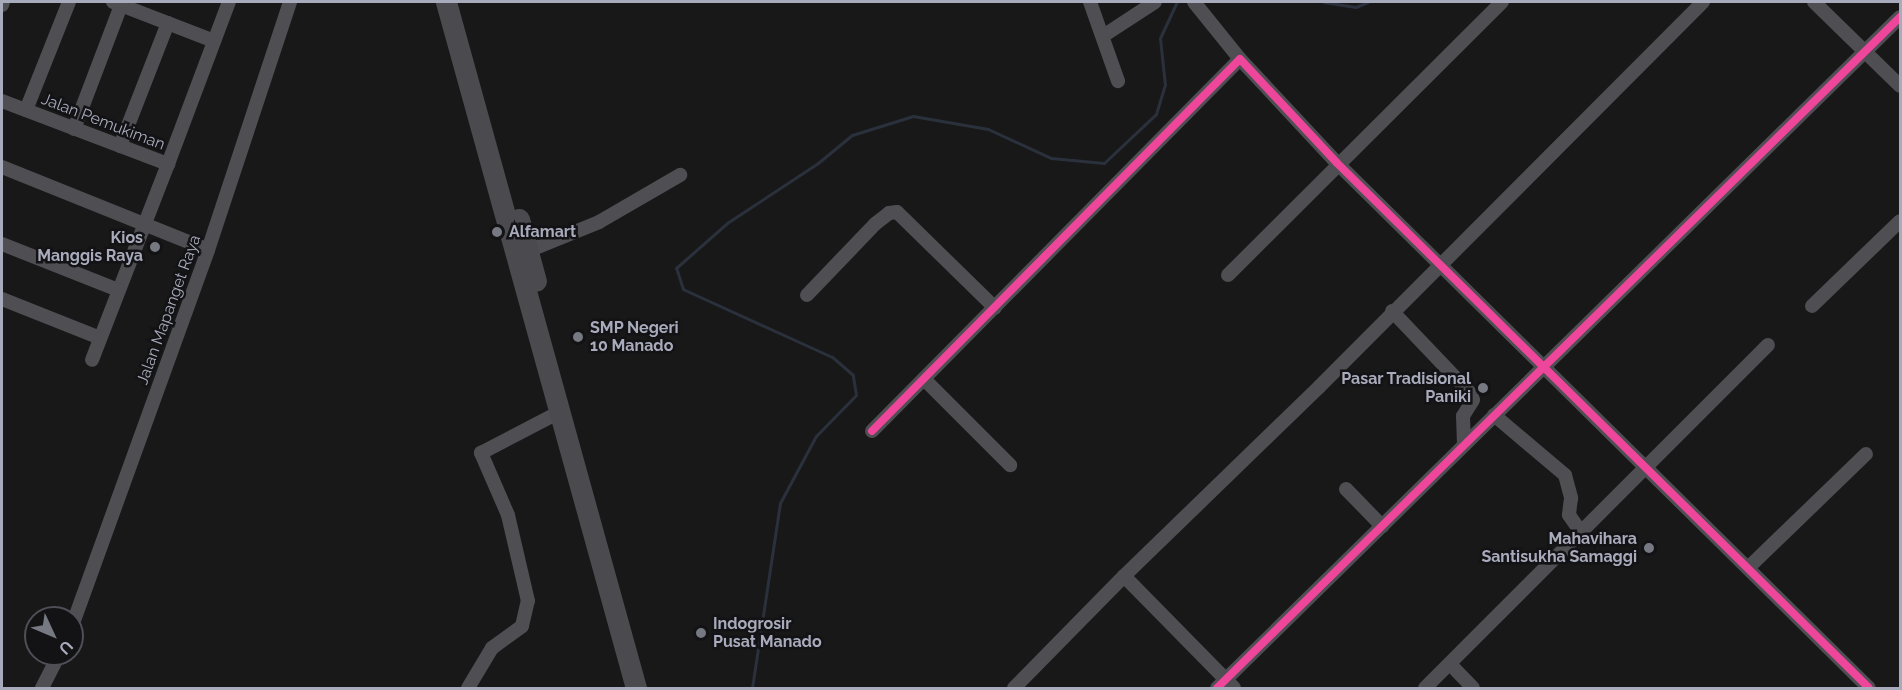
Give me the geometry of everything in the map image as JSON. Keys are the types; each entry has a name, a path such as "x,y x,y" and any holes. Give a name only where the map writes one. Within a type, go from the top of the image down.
{"highway":[{"path":"446,2 558,412 648,688"},
{"path":"459,2 528,251 616,595 636,688"}],"street":[{"path":"26,110 69,2"},
{"path":"168,164 229,2"},
{"name":"Jalan Mapanget Raya","path":"80,606 208,250 290,2"},
{"path":"1090,2 1118,81"},
{"path":"1102,36 1138,7 1155,2"},
{"path":"1194,2 1240,59 1337,163 1439,262 1542,368 1647,467 1869,688"},
{"path":"1228,275 1337,163 1502,2"},
{"path":"1014,688 1439,262 1703,2"},
{"path":"1814,2 1864,54 1900,86"},
{"path":"74,129 117,3 214,41"},
{"path":"1124,576 1225,686 1382,526 1900,17"},
{"path":"120,146 168,23"},
{"path":"872,431 1240,59"},
{"name":"Jalan Pemukiman","path":"2,100 168,164 92,360"},
{"path":"2,167 208,250"},
{"path":"528,251 599,222 680,176"},
{"path":"807,295 875,224 889,213 897,212 995,308"},
{"path":"1812,306 1900,221"},
{"path":"2,244 118,290"},
{"path":"2,299 100,338"},
{"path":"1392,311 1471,394 1473,400 1463,416 1464,445"},
{"path":"1425,688 1768,345"},
{"path":"924,379 1010,465"},
{"path":"468,688 492,648 522,626 528,601 508,515 481,453 558,412"},
{"path":"1494,415 1565,475 1571,498 1569,515 1581,532"},
{"path":"1748,568 1866,454"},
{"path":"1346,489 1382,526"},
{"path":"1450,664 1473,688"},
{"path":"42,688 53,666"}],"waterway":[{"path":"752,688 780,503 816,436 856,395 853,375 832,357 683,289 676,268 727,223 818,163 852,135 913,116 988,129 1051,158 1104,163 1156,114 1165,85 1160,38 1177,2"},
{"path":"1324,2 1356,7 1368,2"}],"cycle path":[{"path":"1217,688 1900,17"},
{"path":"872,431 1240,59 1337,163 1869,688"}],"place":[{"name":"Alfamart","path":"497,232"},
{"name":"Kios Manggis Raya","path":"155,247"},
{"name":"SMP Negeri 10 Manado","path":"578,337"},
{"name":"Pasar Tradisional Paniki","path":"1483,388"},
{"name":"Mahavihara Santisukha Samaggi","path":"1649,548"},
{"name":"Indogrosir Pusat Manado","path":"701,633"}]}
